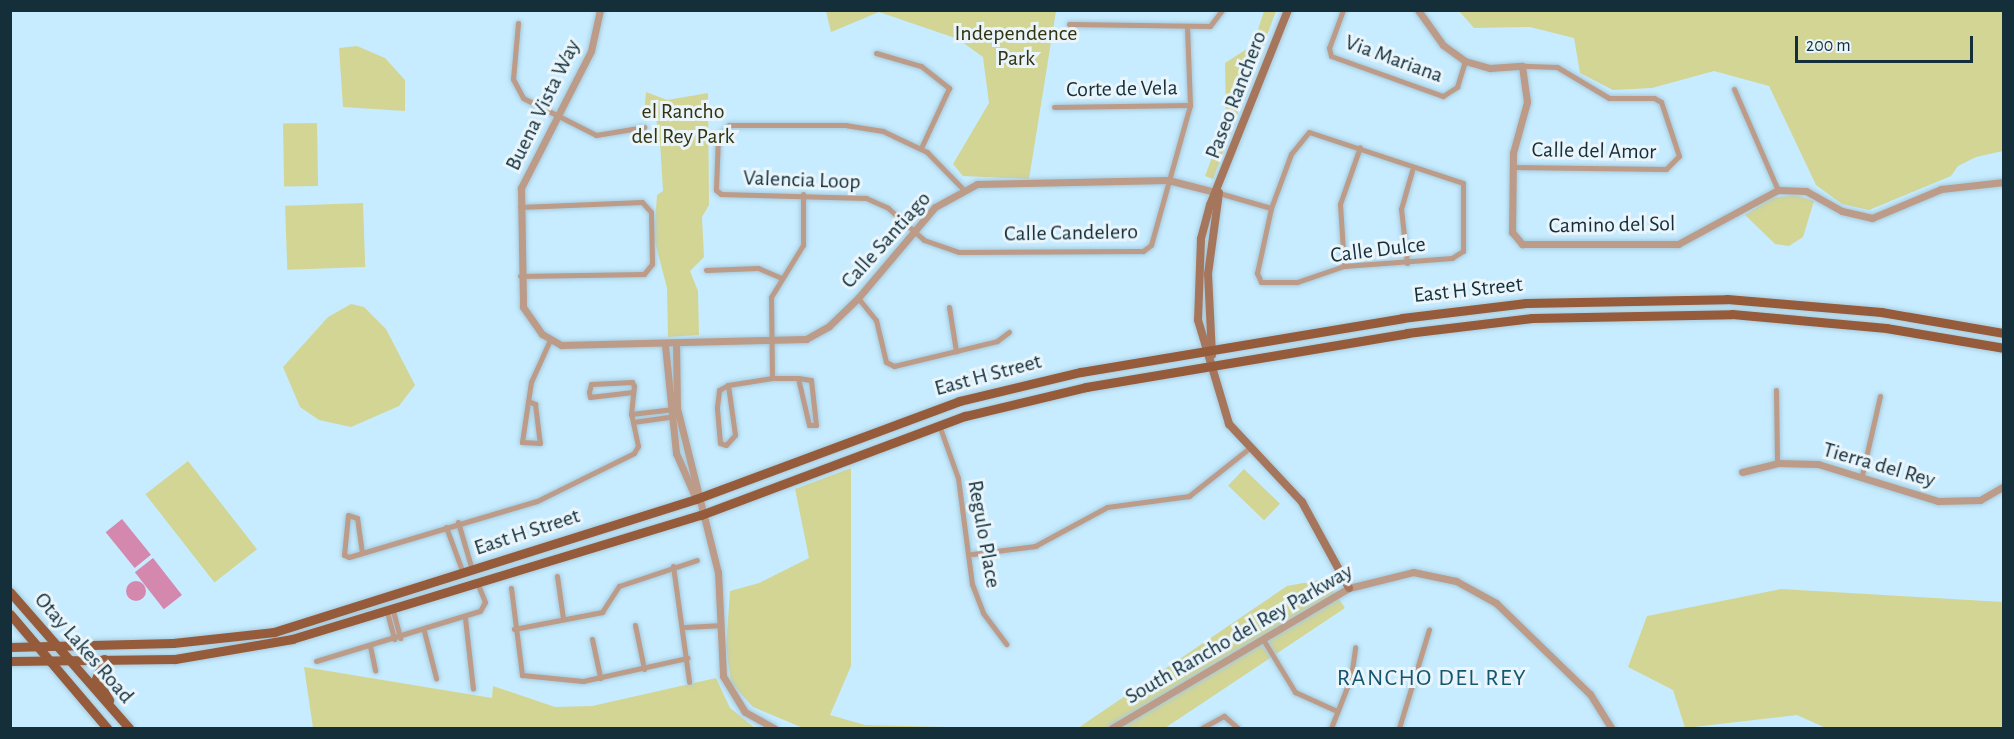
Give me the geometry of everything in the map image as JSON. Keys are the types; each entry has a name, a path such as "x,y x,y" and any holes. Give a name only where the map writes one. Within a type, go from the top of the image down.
{"main road":[{"name":"Paseo Ranchero","path":"1288,10 1218,193 1208,274 1208,350 1218,402 1248,450 1302,502 1349,588"},
{"name":"East H Street","path":"10,647 173,643 274,632 696,499 959,400 1208,350 1471,308 1625,298 1801,304 2004,333"},
{"name":"East H Street","path":"10,661 211,656 390,611 478,585 701,515 939,425 1033,398 1476,324 1631,314 1806,319 2004,348"},
{"name":"Otay Lakes Road","path":"10,592 129,729"},
{"name":"Otay Lakes Road","path":"10,614 107,729"},
{"path":"104,659 96,679 113,710"}],"street":[{"name":"Buena Vista Way","path":"550,340 522,307 519,207 527,170 591,51 600,10"},
{"path":"1069,24 1187,26 1215,24 1222,10"},
{"name":"Via Mariana","path":"1343,10 1329,48 1332,56 1443,96 1457,87 1465,61"},
{"path":"1418,10 1443,45 1465,61 1490,68 1522,66 1527,102 1512,167"},
{"path":"518,23 514,85 526,101 555,118 596,135 644,126"},
{"name":"Calle Candelero","path":"914,233 959,252 1143,251 1151,245 1190,105 1187,26"},
{"path":"876,53 921,66 949,88 921,148"},
{"name":"Calle del Amor","path":"1512,167 1617,171 1674,166 1679,156 1661,102 1654,98 1609,98 1557,67 1522,66"},
{"path":"1734,89 1778,190 1806,191 1842,211 1872,218 1941,189 2004,182"},
{"name":"Corte de Vela","path":"1054,107 1190,105"},
{"name":"Valencia Loop","path":"914,233 874,200 803,194 721,194 716,190 720,131 729,125 846,125 883,131 921,148 962,188"},
{"path":"1271,208 1303,134 1360,147 1413,171 1401,209 1407,262"},
{"path":"1344,266 1340,204 1360,147"},
{"name":"Camino del Sol","path":"1512,167 1512,232 1518,242 1678,244 1778,190"},
{"name":"Calle Dulce","path":"1271,208 1257,273 1260,282 1297,282 1344,266 1452,258 1463,251 1465,205 1460,181 1413,171"},
{"name":"Calle Santiago","path":"676,344 770,342 813,336 858,298 935,207 962,188 993,182 1168,180 1271,208"},
{"path":"772,378 769,307 781,278 803,245 803,194"},
{"path":"519,207 642,202 651,212 652,264 644,274 520,276"},
{"path":"706,270 758,268 781,278"},
{"path":"858,298 876,320 888,363 998,341 1009,332"},
{"path":"949,307 956,351"},
{"path":"528,402 535,404 540,443 522,442 528,402 534,374 550,340 573,347 676,344 678,412 696,499 718,572 720,659 729,691 745,712 774,729"},
{"path":"665,345 670,413 686,487 696,499"},
{"path":"728,385 735,435 729,444 720,443 717,396 728,385 772,378 798,378 814,383 818,423 811,427 798,378"},
{"path":"362,553 357,518 348,515 344,555 362,553 458,522 537,501 634,453 638,446 631,414 633,392 632,382 591,384 590,397 633,392"},
{"path":"1776,390 1777,463"},
{"path":"1862,475 1880,396"},
{"path":"631,414 678,412"},
{"path":"633,422 670,413"},
{"name":"Regulo Place","path":"939,425 958,478 966,545 972,554 972,584 983,613 1006,644"},
{"path":"972,554 1035,546 1107,507 1190,496 1248,450"},
{"name":"Tierra del Rey","path":"1742,472 1777,463 1818,464 1862,475 1938,501 1980,500 2004,486"},
{"path":"458,522 467,572"},
{"path":"446,527 467,572"},
{"path":"514,629 602,612 619,586 697,560"},
{"path":"674,566 685,627 688,682"},
{"name":"South Rancho del Rey Parkway","path":"1112,729 1264,641 1349,588 1413,572 1475,588 1574,677 1611,729"},
{"path":"557,576 563,618"},
{"path":"316,661 465,618 483,608 478,585"},
{"path":"511,588 514,629 522,675 546,681 600,678 687,658"},
{"path":"390,611 397,638"},
{"path":"465,618 473,689"},
{"path":"635,625 644,669"},
{"path":"685,627 719,626"},
{"path":"1399,729 1428,629"},
{"path":"424,631 436,678"},
{"path":"592,639 600,678"},
{"path":"1264,641 1295,692 1337,711"},
{"path":"370,646 375,670"},
{"path":"1331,729 1355,647"},
{"path":"1202,729 1224,716 1238,729"}],"green space":[{"name":"Independence Park","path":"826,11 1056,11 1029,179 963,176 953,164 989,103 983,57 958,39 879,12 831,32"},
{"path":"1264,11 1276,11 1213,179 1205,176 1226,120 1225,63 1253,45"},
{"path":"1459,11 2003,11 2003,151 1976,157 1958,166 1951,176 1869,210 1842,204 1816,185 1769,86 1714,71 1652,88 1613,90 1580,73 1574,38 1530,27 1474,28"},
{"path":"357,46 385,58 405,80 405,111 343,107 339,48"},
{"name":"el Rancho del Rey Park","path":"646,92 667,100 708,93 709,205 702,217 704,257 690,271 698,291 699,335 668,337 667,288 654,238 657,195 663,191 660,142 655,139 657,122 644,113"},
{"path":"317,123 318,186 284,187 283,124"},
{"path":"1795,195 1814,201 1803,237 1789,246 1775,244 1745,215 1772,198"},
{"path":"363,203 365,267 287,270 285,206"},
{"path":"351,304 364,307 386,329 415,385 399,406 351,427 319,420 300,407 283,367 328,317"},
{"path":"188,461 257,549 214,583 145,494"},
{"path":"851,468 851,666 830,715 865,725 989,728 803,728 753,707 731,683 726,648 730,591 759,583 809,558 795,489"},
{"path":"1244,469 1280,504 1264,520 1228,486"},
{"path":"1325,579 1345,608 1165,728 1078,728 1287,586"},
{"path":"1781,589 2003,602 2003,728 1826,728 1797,715 1685,728 1673,690 1628,667 1647,616"},
{"path":"304,667 492,698 493,686 555,707 592,706 716,678 730,708 755,728 313,728"}],"shaded area":[{"path":"122,519 151,555 135,568 106,532"},
{"path":"153,558 182,595 164,609 135,572"},
{"path":"136,581 143,584 146,591 143,598 136,601 129,598 126,591 129,584"}],"district":[{"name":"RANCHO DEL REY","path":"1432,679"}]}
